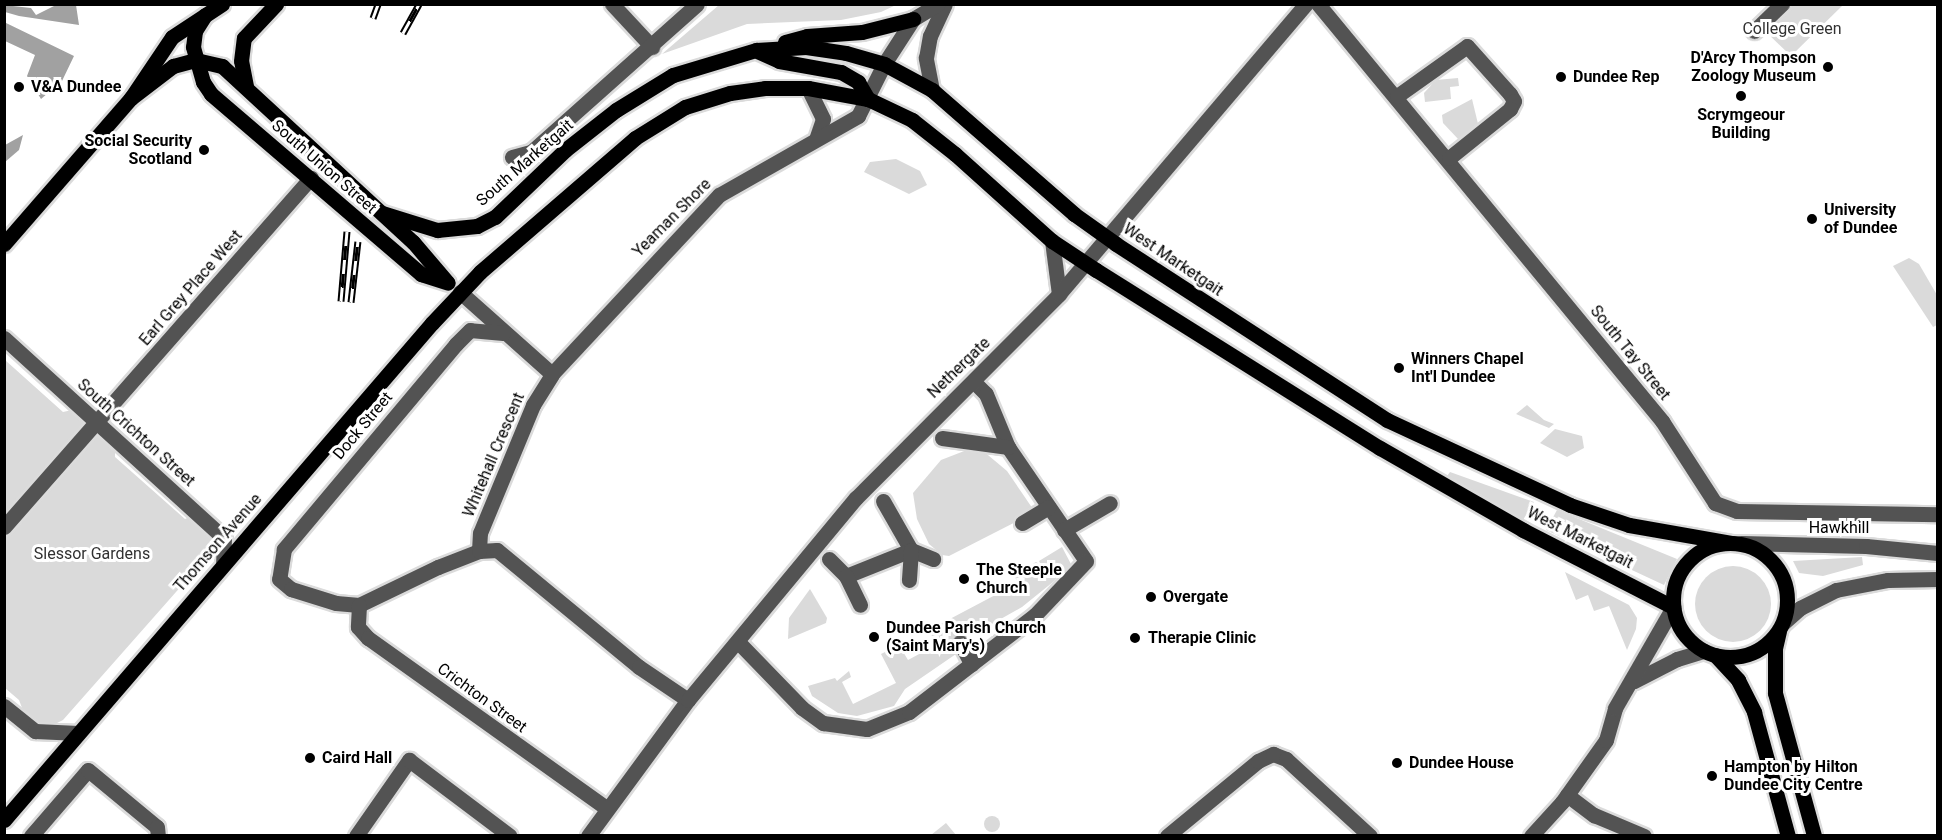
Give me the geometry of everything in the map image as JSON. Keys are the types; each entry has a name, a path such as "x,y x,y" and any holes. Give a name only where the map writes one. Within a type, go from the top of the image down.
{"main road":[{"path":"4,244 131,98 172,38 222,4"},
{"path":"246,86 241,61 244,38 276,4"},
{"name":"South Union Street","path":"205,15 195,32 196,60 211,94 421,274 447,282"},
{"path":"756,50 807,36 862,32 913,19"},
{"name":"West Marketgait","path":"616,110 673,75 756,50 806,47 884,64 932,90 1107,238 1347,397 1442,447 1570,505 1613,520 1690,538 1736,543"},
{"path":"756,50 779,61 841,72 858,82 868,99"},
{"path":"131,98 173,66 196,60"},
{"name":"South Union Street","path":"196,60 222,66 246,86 433,262 447,282 460,292"},
{"name":"West Marketgait","path":"460,292 635,138 685,107 730,93 765,88 808,88 868,99 929,132 1052,241 1086,263 1389,453 1523,530 1673,607"},
{"name":"South Marketgait","path":"382,213 437,230 477,226 495,217 565,150 616,110"},
{"name":"Thomson Avenue","path":"4,820 223,563 460,292"},
{"path":"1788,836 1754,712 1738,680 1710,653 1684,635 1673,607 1675,580 1687,561 1709,546 1736,543 1767,556 1782,576 1787,603 1775,649 1775,693 1814,836"},
{"path":"1710,653 1734,657 1752,653 1768,643 1781,625"}],"street":[{"path":"612,4 652,47"},
{"path":"512,157 531,152 652,47 697,4"},
{"path":"913,19 938,4"},
{"path":"932,90 926,58 930,36 945,4"},
{"name":"Nethergate","path":"592,834 606,808 640,761 791,573 856,498 1059,294 1306,4"},
{"path":"1318,4 1397,96 1467,46 1510,94 1514,101 1510,109 1449,158"},
{"path":"1754,31 1782,4"},
{"name":"Yeaman Shore","path":"552,374 719,195 816,140 846,126 858,116 884,64 913,19"},
{"path":"808,88 823,119 816,140"},
{"name":"South Tay Street","path":"1397,96 1662,421 1715,503 1737,511 1938,514"},
{"name":"Earl Grey Place West","path":"4,527 311,178"},
{"path":"1052,241 1059,294"},
{"path":"460,292 502,333 552,374"},
{"name":"Dock Street","path":"359,605 336,603 291,589 279,579 284,549 456,344 471,330 502,333"},
{"name":"South Crichton Street","path":"4,338 225,538 223,563"},
{"name":"Whitehall Crescent","path":"479,551 480,533 533,405 552,374"},
{"path":"742,646 802,708 823,723 847,729 867,729 911,717 970,664 1035,615 1090,561 1065,530 1008,447 986,394 978,386"},
{"path":"942,438 1008,447"},
{"path":"883,501 911,550 909,580"},
{"path":"1065,530 1110,503"},
{"path":"1022,523 1049,507"},
{"name":"Hawkhill","path":"1736,543 1866,546 1938,553"},
{"path":"846,576 911,550 933,559"},
{"path":"359,605 479,551 504,553 639,667 688,700"},
{"path":"829,559 846,576 860,605"},
{"path":"1781,625 1836,590 1888,580 1938,579"},
{"name":"Crichton Street","path":"359,605 358,627 368,638 606,808"},
{"path":"1531,836 1565,799 1606,740 1615,708 1634,681 1673,607"},
{"path":"960,642 970,664"},
{"path":"1634,681 1677,659 1710,653"},
{"path":"4,706 35,731 78,733"},
{"path":"1167,836 1258,761 1273,754 1286,759 1370,836"},
{"path":"356,836 409,760 510,836"},
{"path":"31,836 88,770 158,831"},
{"path":"1565,799 1594,815 1644,836"}],"green space":[{"path":"719,5 896,5 881,12 841,20 747,24 662,54"},
{"name":"College Green","path":"1789,5 1843,5 1791,56 1764,30"},
{"path":"1458,78 1459,86 1450,87 1451,99 1425,102 1424,93 1436,80"},
{"path":"1472,99 1479,128 1459,140 1443,123 1442,115"},
{"path":"896,159 920,171 927,185 909,194 864,172 870,162"},
{"path":"1909,258 1919,264 1937,295 1937,325 1933,327 1893,266"},
{"name":"Slessor Gardens","path":"5,360 63,412 72,410 115,449 115,457 185,519 192,516 207,528 212,539 206,558 63,720 53,725 41,725 24,713 19,700 5,688"},
{"path":"1527,405 1544,420 1554,424 1549,428 1516,414"},
{"path":"1555,429 1582,436 1584,448 1567,457 1540,443"},
{"path":"972,448 982,450 1007,471 1035,512 949,556 942,555 929,544 917,519 913,493 941,460"},
{"path":"1450,472 1534,502 1523,520 1447,476"},
{"path":"1557,510 1677,559 1664,585 1546,530"},
{"path":"1062,547 1071,564 1053,582 1022,607 960,642 956,654 905,689 894,706 857,716 838,713 812,696 808,686 835,678 837,681 849,671 851,677 842,682 853,704 896,683 881,654 899,645 908,660 936,645 929,630 1018,583 1015,577 1022,570 1036,562 1041,565 1039,561"},
{"path":"1862,557 1863,565 1823,576 1799,573 1793,561"},
{"path":"1726,566 1740,566 1754,572 1765,583 1771,597 1768,619 1760,631 1740,642 1726,642 1712,636 1701,625 1695,611 1695,597 1701,583 1712,572"},
{"path":"1565,572 1629,605 1637,618 1636,629 1627,650 1609,606 1594,611 1588,595 1576,600"},
{"path":"810,589 827,618 826,623 788,639 789,618"},
{"path":"992,816 998,818 1000,824 998,830 992,832 986,830 984,824 986,818"},
{"path":"946,823 956,835 931,835"}],"shaded area":[{"path":"4,5 31,8 36,15 56,5 76,5 79,25 19,16 5,12"},
{"path":"4,22 74,56 62,81 41,99 27,76 35,55 5,41"},
{"path":"23,135 19,150 5,162 5,145"}],"railway":[{"path":"373,18 378,4"},
{"path":"403,33 419,4"},
{"path":"341,301 347,231"},
{"path":"351,302 358,241"}],"place":[{"name":"D'Arcy Thompson Zoology Museum","path":"1828,67"},
{"name":"Dundee Rep","path":"1561,77"},
{"name":"V&A Dundee","path":"19,87"},
{"name":"Scrymgeour Building","path":"1741,96"},
{"name":"Social Security Scotland","path":"204,150"},
{"name":"University of Dundee","path":"1812,219"},
{"name":"Winners Chapel Int'l Dundee","path":"1399,368"},
{"name":"The Steeple Church","path":"964,579"},
{"name":"Overgate","path":"1151,597"},
{"name":"Dundee Parish Church (Saint Mary's)","path":"874,637"},
{"name":"Therapie Clinic","path":"1135,638"},
{"name":"Caird Hall","path":"310,758"},
{"name":"Dundee House","path":"1397,763"},
{"name":"Hampton by Hilton Dundee City Centre","path":"1712,776"}]}
